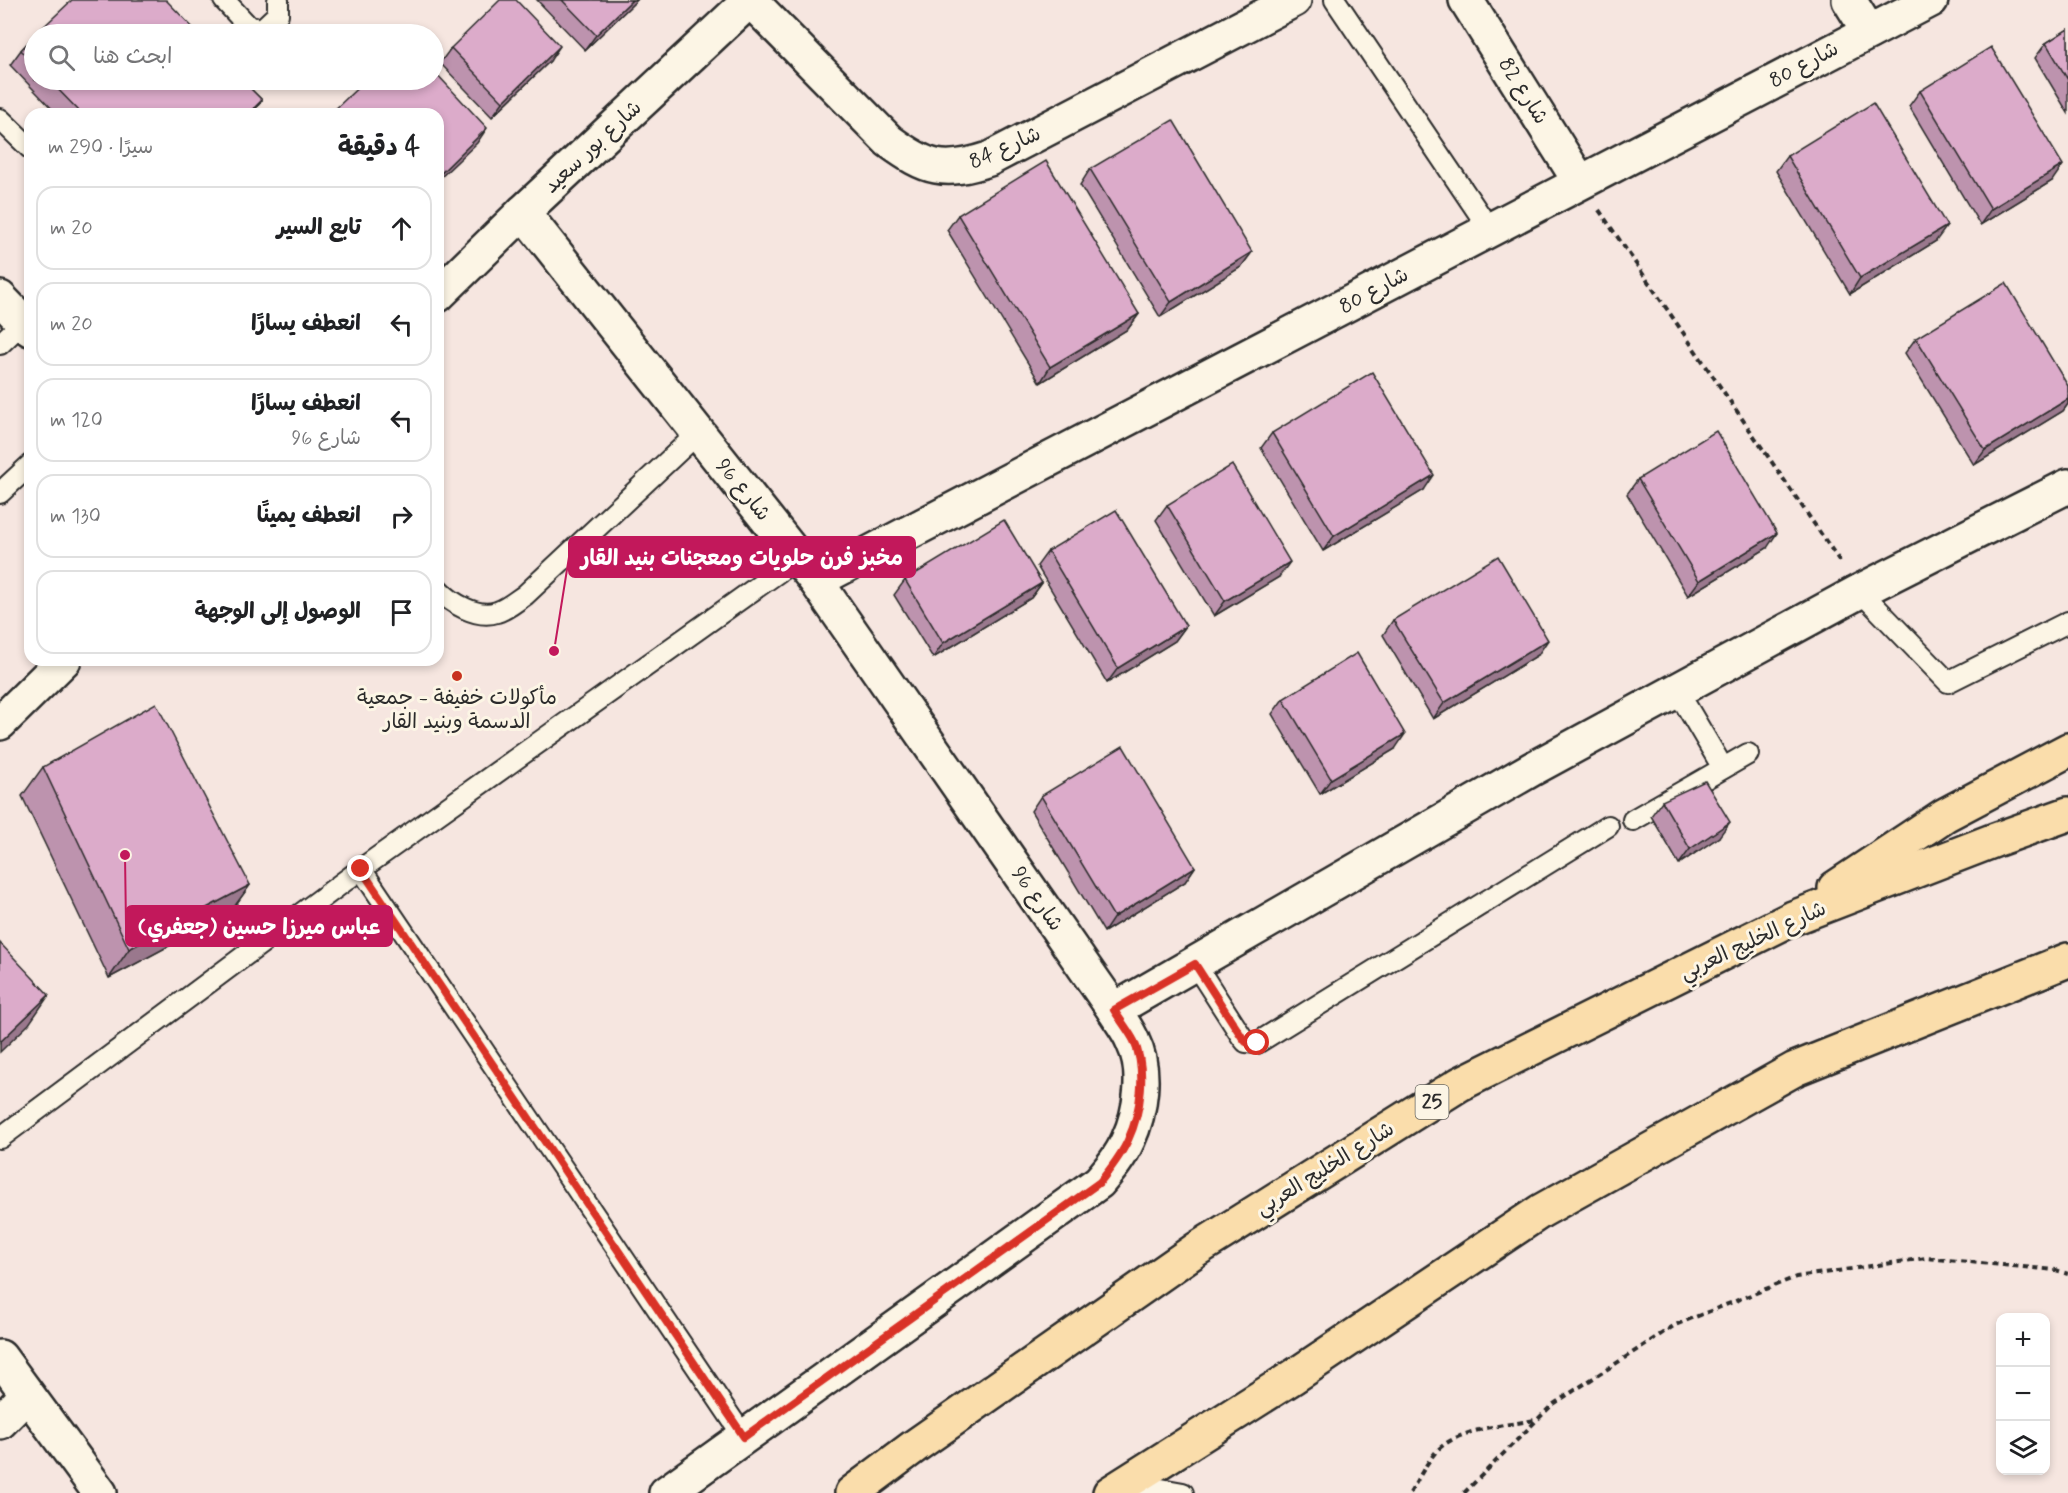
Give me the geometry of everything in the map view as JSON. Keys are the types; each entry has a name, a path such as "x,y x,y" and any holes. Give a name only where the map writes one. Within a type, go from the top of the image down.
{"main road":[{"path":"1793,918 1945,815 2068,750"},
{"name":"شارع الخليج العربي","path":"852,1493 915,1446 1197,1249 1460,1084 1793,918 2068,814"},
{"path":"1110,1493 1293,1377 1541,1211 1765,1086 1796,1069 2068,960"}],"street":[{"name":"شارع 84","path":"750,0 889,141 922,162 938,167 957,168 989,159 1294,0"},
{"name":"شارع بور سعيد","path":"444,289 750,0"},
{"name":"شارع 82","path":"1466,0 1580,182"},
{"path":"1849,0 1869,32"},
{"name":"شارع 80","path":"807,570 1490,230 1931,0"},
{"name":"شارع 96","path":"524,212 807,570 1114,1010 1133,1041 1139,1059 1141,1080 1136,1119 1117,1160 1100,1182 666,1493"},
{"path":"0,298 18,332"},
{"path":"1114,1010 1532,769 1860,591 2068,486"},
{"path":"0,723 58,666"},
{"path":"0,1357 100,1493"},
{"path":"0,1422 27,1395"}],"lane":[{"path":"224,0 246,24"},
{"path":"267,24 278,14 278,0"},
{"path":"1335,0 1490,230"},
{"path":"0,119 24,142"},
{"path":"444,594 458,605 481,613 494,613 506,608 525,595 698,433"},
{"path":"0,494 24,471"},
{"path":"0,1138 361,869 807,570"},
{"path":"1860,591 1948,682 2068,622"},
{"path":"1677,690 1723,768"},
{"path":"1633,820 1748,754"},
{"path":"1195,964 1242,1037 1246,1042 1257,1043 1608,826"},
{"path":"361,869 744,1437"},
{"path":"1110,1493 1161,1489 1183,1493"}],"path":[{"path":"1580,182 1860,591"},
{"path":"1464,1493 1552,1405 1675,1325 1796,1277 1926,1258 2056,1270 2068,1274"},
{"path":"1410,1493 1435,1453 1451,1439 1536,1420"}],"building":[{"path":"72,0 166,0 189,24 47,24"},
{"path":"500,0 516,0 560,46 503,102 451,48"},
{"path":"562,0 632,0 596,35"},
{"path":"2068,29 2068,80 2046,43"},
{"path":"1991,47 2063,165 1991,209 1920,91"},
{"path":"444,82 487,128 444,170 444,108 336,108 355,90 444,90"},
{"path":"59,90 252,90 262,100 254,108 76,108"},
{"path":"1873,103 1947,226 1860,278 1787,156"},
{"path":"1173,120 1252,252 1171,302 1090,169"},
{"path":"1046,161 1139,314 1050,367 958,215"},
{"path":"2006,283 2068,386 2068,399 1985,450 1916,338"},
{"path":"1372,372 1434,475 1334,536 1272,433"},
{"path":"1716,431 1777,533 1699,581 1638,479"},
{"path":"1232,465 1290,562 1225,601 1167,505"},
{"path":"1116,510 1186,626 1118,668 1048,551"},
{"path":"1004,520 1042,583 943,643 905,580"},
{"path":"1498,556 1548,640 1444,703 1393,620"},
{"path":"1357,653 1405,734 1331,779 1283,699"},
{"path":"156,703 250,885 129,949 43,767"},
{"path":"1123,746 1195,867 1114,917 1041,796"},
{"path":"1705,781 1730,822 1690,849 1662,801"},
{"path":"0,943 49,995 0,1042"}],"place":[{"name":"مخبز فرن حلويات ومعجنات بنيد القار","path":"554,651"},
{"name":"مأكولات خفيفة - جمعية الدسمة وبنيد القار","path":"457,676"},
{"name":"عباس ميرزا حسين (جعفري)","path":"125,855"}],"route":[{"path":"361,869 744,1437 1100,1182 1117,1160 1128,1140 1136,1119 1141,1080 1139,1059 1133,1041 1114,1010 1195,964 1242,1037 1246,1042 1257,1043"}]}
